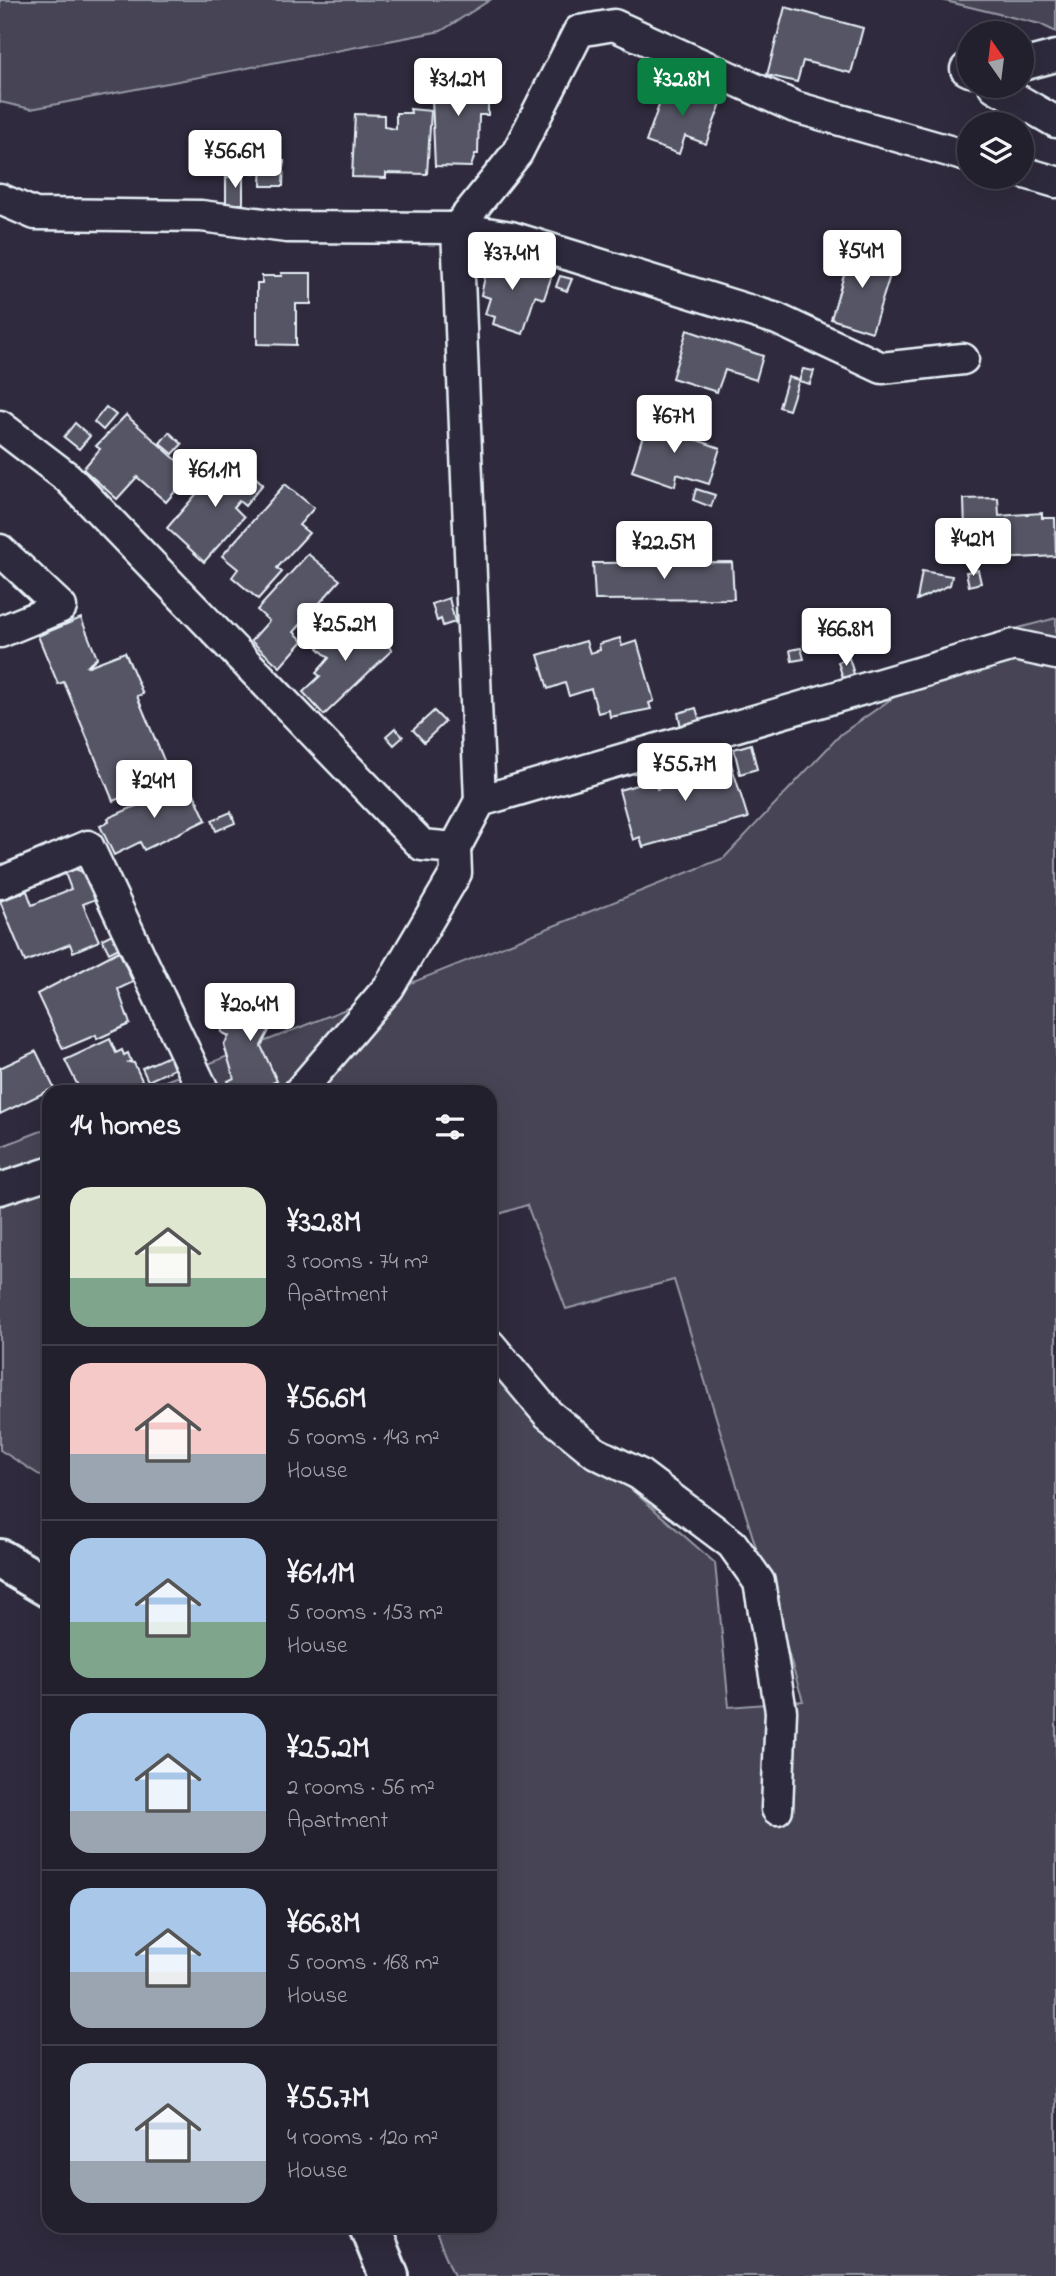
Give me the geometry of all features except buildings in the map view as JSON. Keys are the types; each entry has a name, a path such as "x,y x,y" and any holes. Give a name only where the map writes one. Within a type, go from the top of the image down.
{"main road":[{"path":"0,1559 42,1584"},
{"path":"372,2233 389,2276"}],"street":[{"path":"305,1085 389,987 456,873 455,848 480,801 457,228 517,153 579,31 614,24 795,107 957,153"},
{"path":"1034,62 1056,56"},
{"path":"1015,98 1056,122"},
{"path":"1034,176 1056,182"},
{"path":"0,199 35,214 201,216 287,227 457,228 533,241 777,320 882,368 964,359"},
{"path":"0,426 68,478 422,845 455,848"},
{"path":"0,550 61,607 0,632"},
{"path":"480,801 1014,645 1056,654"},
{"path":"0,883 88,846 201,1085"},
{"path":"0,1189 42,1175"},
{"path":"497,1353 548,1414 596,1454 639,1474 732,1544 759,1582 781,1711 777,1809"}],"shaded area":[{"path":"0,0 490,0 441,31 31,109 0,102"},
{"path":"941,0 1056,0 1056,32 1034,21"},
{"path":"1056,618 1056,2276 454,2276 436,2233 497,2233 497,1349 591,1454 715,1563 729,1707 803,1701 674,1280 566,1309 527,1205 497,1215 497,1085 156,1085 724,858 841,734 977,639"},
{"path":"42,1131 42,1477 0,1450 0,1147"}]}
